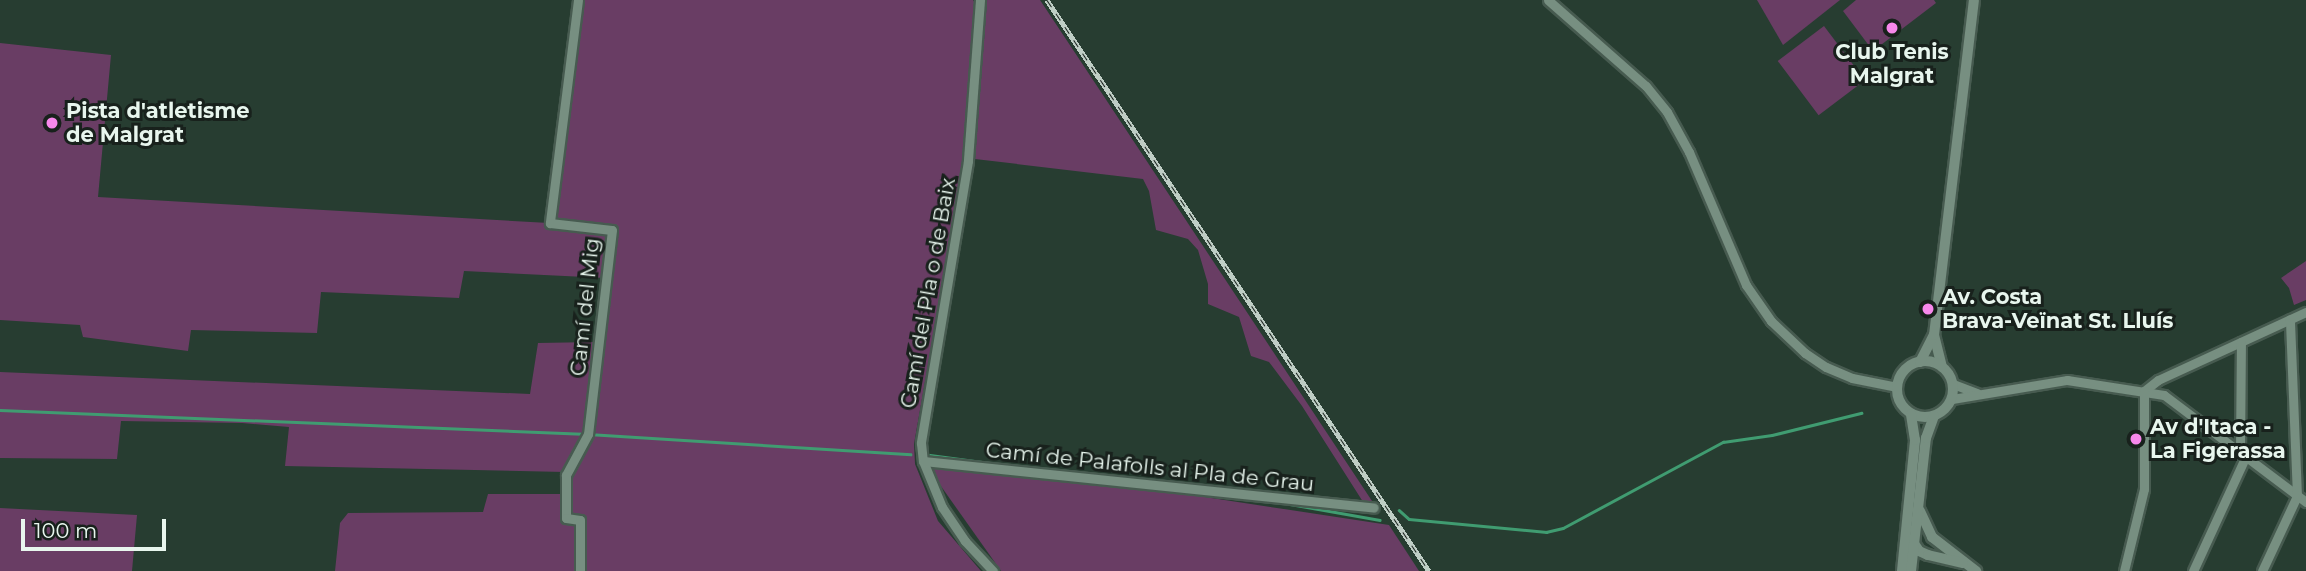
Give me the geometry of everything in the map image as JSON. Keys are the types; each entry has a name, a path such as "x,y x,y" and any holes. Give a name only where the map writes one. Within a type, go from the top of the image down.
{"street":[{"name":"Camí del Mig","path":"578,0 550,223 612,230 588,434 566,475 566,518 580,520 580,571"},
{"name":"Camí del Pla o de Baix","path":"979,0 968,162 921,443 923,461 942,507 965,541 993,571"},
{"path":"1548,0 1646,86 1667,112 1689,152 1746,285 1771,321 1796,345 1826,367 1853,378 1897,387"},
{"path":"1908,571 1910,494 1915,440 1911,414 1898,398 1897,387 1904,371 1920,362 1934,335 1974,0"},
{"path":"2144,391 2158,380 2306,312"},
{"path":"2262,571 2297,496 2290,319"},
{"path":"1934,335 1942,367 1953,384 1979,394"},
{"path":"2193,571 2243,454 2241,342"},
{"path":"1920,362 1942,367"},
{"path":"1952,399 2067,380 2164,395 2306,502"},
{"path":"1911,414 1922,418 1934,416 1945,409 1952,399 1953,384"},
{"path":"2124,571 2144,489 2144,391"},
{"path":"1914,544 1926,438 1934,416"},
{"name":"Camí de Palafolls al Pla de Grau","path":"923,461 1374,508"},
{"path":"1910,494 1913,505 1909,535 1919,551 1963,563"},
{"path":"1919,505 1922,521 1931,537 1976,571"},
{"path":"1908,571 1909,554 1914,544 1920,538 1931,537"},
{"path":"1908,571 1927,559 1936,557"}],"shaded area":[{"path":"582,0 973,0 976,5 964,161 914,444 915,464 938,521 981,571 335,571 340,523 348,513 483,512 488,494 560,494 565,472 285,466 289,427 242,423 121,421 117,459 0,458 0,372 530,394 538,343 595,342 606,278 464,271 459,298 321,292 317,333 191,330 188,351 83,337 80,325 0,320 0,43 111,55 98,197 549,223"},
{"path":"987,0 1040,0 1374,504 1365,505 1302,406 1269,362 1251,356 1239,317 1208,304 1208,284 1198,250 1188,239 1156,230 1149,191 1143,179 975,159"},
{"path":"1757,0 1840,0 1783,45"},
{"path":"1856,0 1934,0 1936,3 1873,51 1843,11"},
{"path":"1824,26 1865,80 1819,115 1778,61"},
{"path":"2306,261 2306,300 2294,305 2289,288 2281,278"},
{"path":"932,466 1146,488 1389,525 1419,571 1001,571 938,482"},
{"path":"0,508 137,515 132,571 0,571"}],"waterway":[{"path":"0,410 588,434 910,454"},
{"path":"1399,510 1409,519 1546,532 1563,528 1723,442 1772,435 1861,413"},
{"path":"930,455 1020,467"},
{"path":"1290,504 1380,520"}],"railway":[{"path":"1047,0 1429,571"}],"place":[{"name":"Club Tenis Malgrat","path":"1892,28"},
{"name":"Pista d'atletisme de Malgrat","path":"52,123"},
{"name":"Av. Costa Brava-Veïnat St. Lluís","path":"1928,309"},
{"name":"Av d'Itaca - La Figerassa","path":"2136,439"}]}
